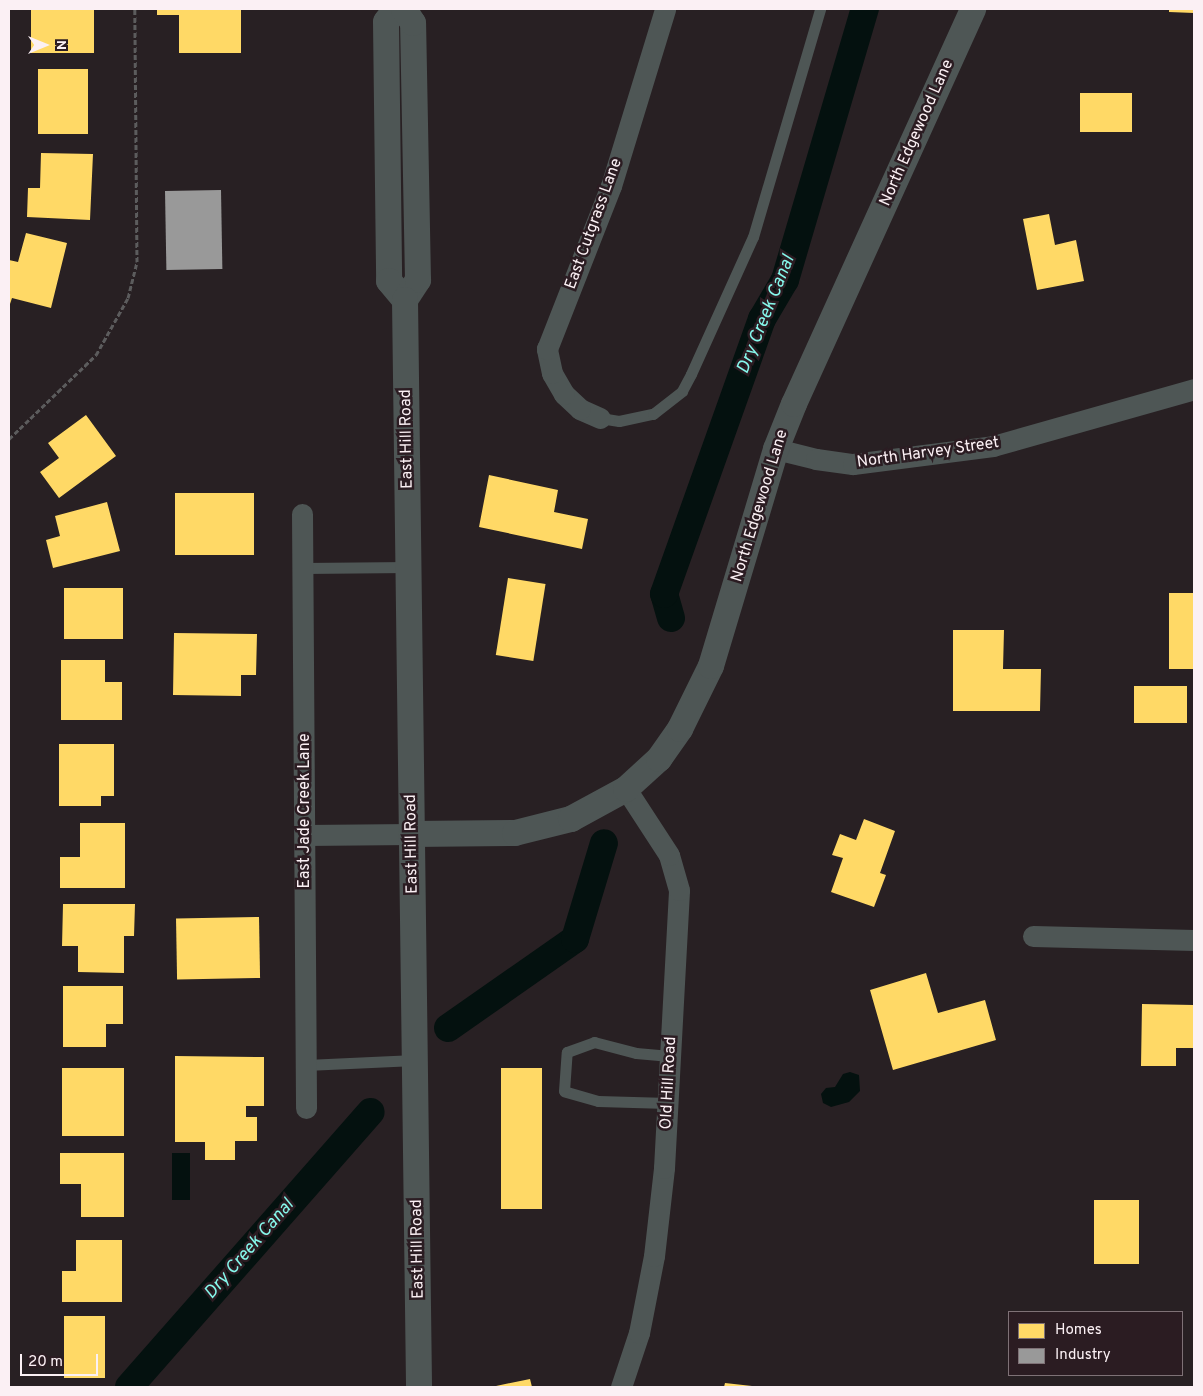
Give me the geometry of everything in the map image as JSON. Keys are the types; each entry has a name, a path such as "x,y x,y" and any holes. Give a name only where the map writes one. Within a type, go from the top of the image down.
{"street":[{"path":"396,9 386,22 389,281 405,300 418,280 413,23 404,9"},
{"name":"East Cutgrass Lane","path":"600,418 580,409 564,394 552,373 547,349 611,186 665,9"},
{"name":"North Edgewood Lane","path":"412,834 515,833 543,828 596,808 626,789 659,758 680,729 711,666 776,449 973,9"},
{"name":"East Hill Road","path":"405,300 419,1387"},
{"name":"North Harvey Street","path":"776,449 816,460 852,464 992,446 1194,389"},
{"name":"East Jade Creek Lane","path":"302,514 306,1108"},
{"name":"Old Hill Road","path":"621,1387 639,1333 654,1256 664,1168 679,890 669,855 626,789"},
{"path":"305,835 412,834"},
{"path":"1033,936 1194,940"}],"lane":[{"path":"600,418 618,421 653,414 682,391 753,237 820,9"},
{"path":"302,568 409,567"},
{"path":"668,1103 598,1101 564,1091 567,1052 594,1042 636,1053 670,1056"},
{"path":"306,1065 416,1060"}],"path":[{"path":"9,439 96,355 128,298 137,262 135,9"}],"shaded area":[{"path":"850,1072 859,1075 860,1091 849,1102 831,1107 823,1103 821,1094 826,1088 835,1087 843,1074"},
{"path":"172,1153 190,1153 190,1200 172,1200"}],"building: Homes":[{"path":"31,9 94,9 94,53 31,53"},
{"path":"157,9 241,9 241,53 179,53 179,15 157,15"},
{"path":"1169,9 1194,9 1194,13 1169,12"},
{"path":"38,69 88,69 88,134 38,134"},
{"path":"1080,93 1132,93 1132,132 1080,132"},
{"path":"41,153 93,154 90,220 27,217 28,188 40,188"},
{"path":"1049,214 1055,245 1076,240 1084,281 1037,290 1023,219"},
{"path":"26,233 67,243 51,308 12,298 9,307 9,260 18,262"},
{"path":"86,415 116,456 59,498 40,472 59,458 48,443"},
{"path":"489,475 558,490 554,512 588,519 582,549 479,527"},
{"path":"175,493 254,493 254,555 175,555"},
{"path":"107,502 120,551 53,568 46,540 60,536 55,516"},
{"path":"508,578 546,584 533,661 496,655"},
{"path":"64,588 123,588 123,639 64,639"},
{"path":"1169,593 1194,593 1194,669 1169,669"},
{"path":"953,630 1004,630 1003,669 1041,669 1040,711 953,711"},
{"path":"174,633 257,634 256,675 241,675 241,696 173,695"},
{"path":"61,660 105,660 105,682 122,682 122,720 61,720"},
{"path":"1134,686 1187,686 1187,723 1134,723"},
{"path":"59,744 114,744 114,796 101,796 101,806 59,806"},
{"path":"864,819 895,831 880,873 886,875 874,907 831,892 843,858 832,855 840,834 856,840"},
{"path":"80,823 125,823 125,888 60,888 60,857 80,857"},
{"path":"63,904 135,904 134,936 124,936 124,973 78,972 78,946 62,946"},
{"path":"259,917 260,978 177,979 176,918"},
{"path":"926,973 938,1013 985,1000 996,1040 893,1070 870,990"},
{"path":"63,986 123,986 123,1024 106,1024 106,1047 63,1047"},
{"path":"1142,1004 1194,1005 1194,1048 1176,1048 1176,1066 1141,1066"},
{"path":"175,1056 264,1057 264,1106 246,1106 246,1117 257,1117 257,1141 235,1141 235,1160 205,1160 205,1142 175,1142"},
{"path":"62,1068 124,1068 124,1136 62,1136"},
{"path":"501,1068 542,1068 542,1209 501,1209"},
{"path":"60,1153 124,1153 124,1217 81,1217 81,1184 60,1184"},
{"path":"1094,1200 1139,1200 1139,1264 1094,1264"},
{"path":"76,1240 122,1240 122,1302 62,1302 62,1271 76,1271"},
{"path":"64,1316 105,1316 105,1378 64,1378"},
{"path":"530,1379 532,1387 496,1387 496,1386"},
{"path":"725,1383 752,1386 752,1387 724,1387"}],"building: Industry":[{"path":"221,190 222,269 166,270 165,191"}],"waterway":[{"name":"Dry Creek Canal","path":"671,618 664,594 762,319 785,280 865,9"},
{"name":"Dry Creek Canal","path":"448,1028 575,939 604,843"},
{"name":"Dry Creek Canal","path":"129,1387 371,1112"}]}
